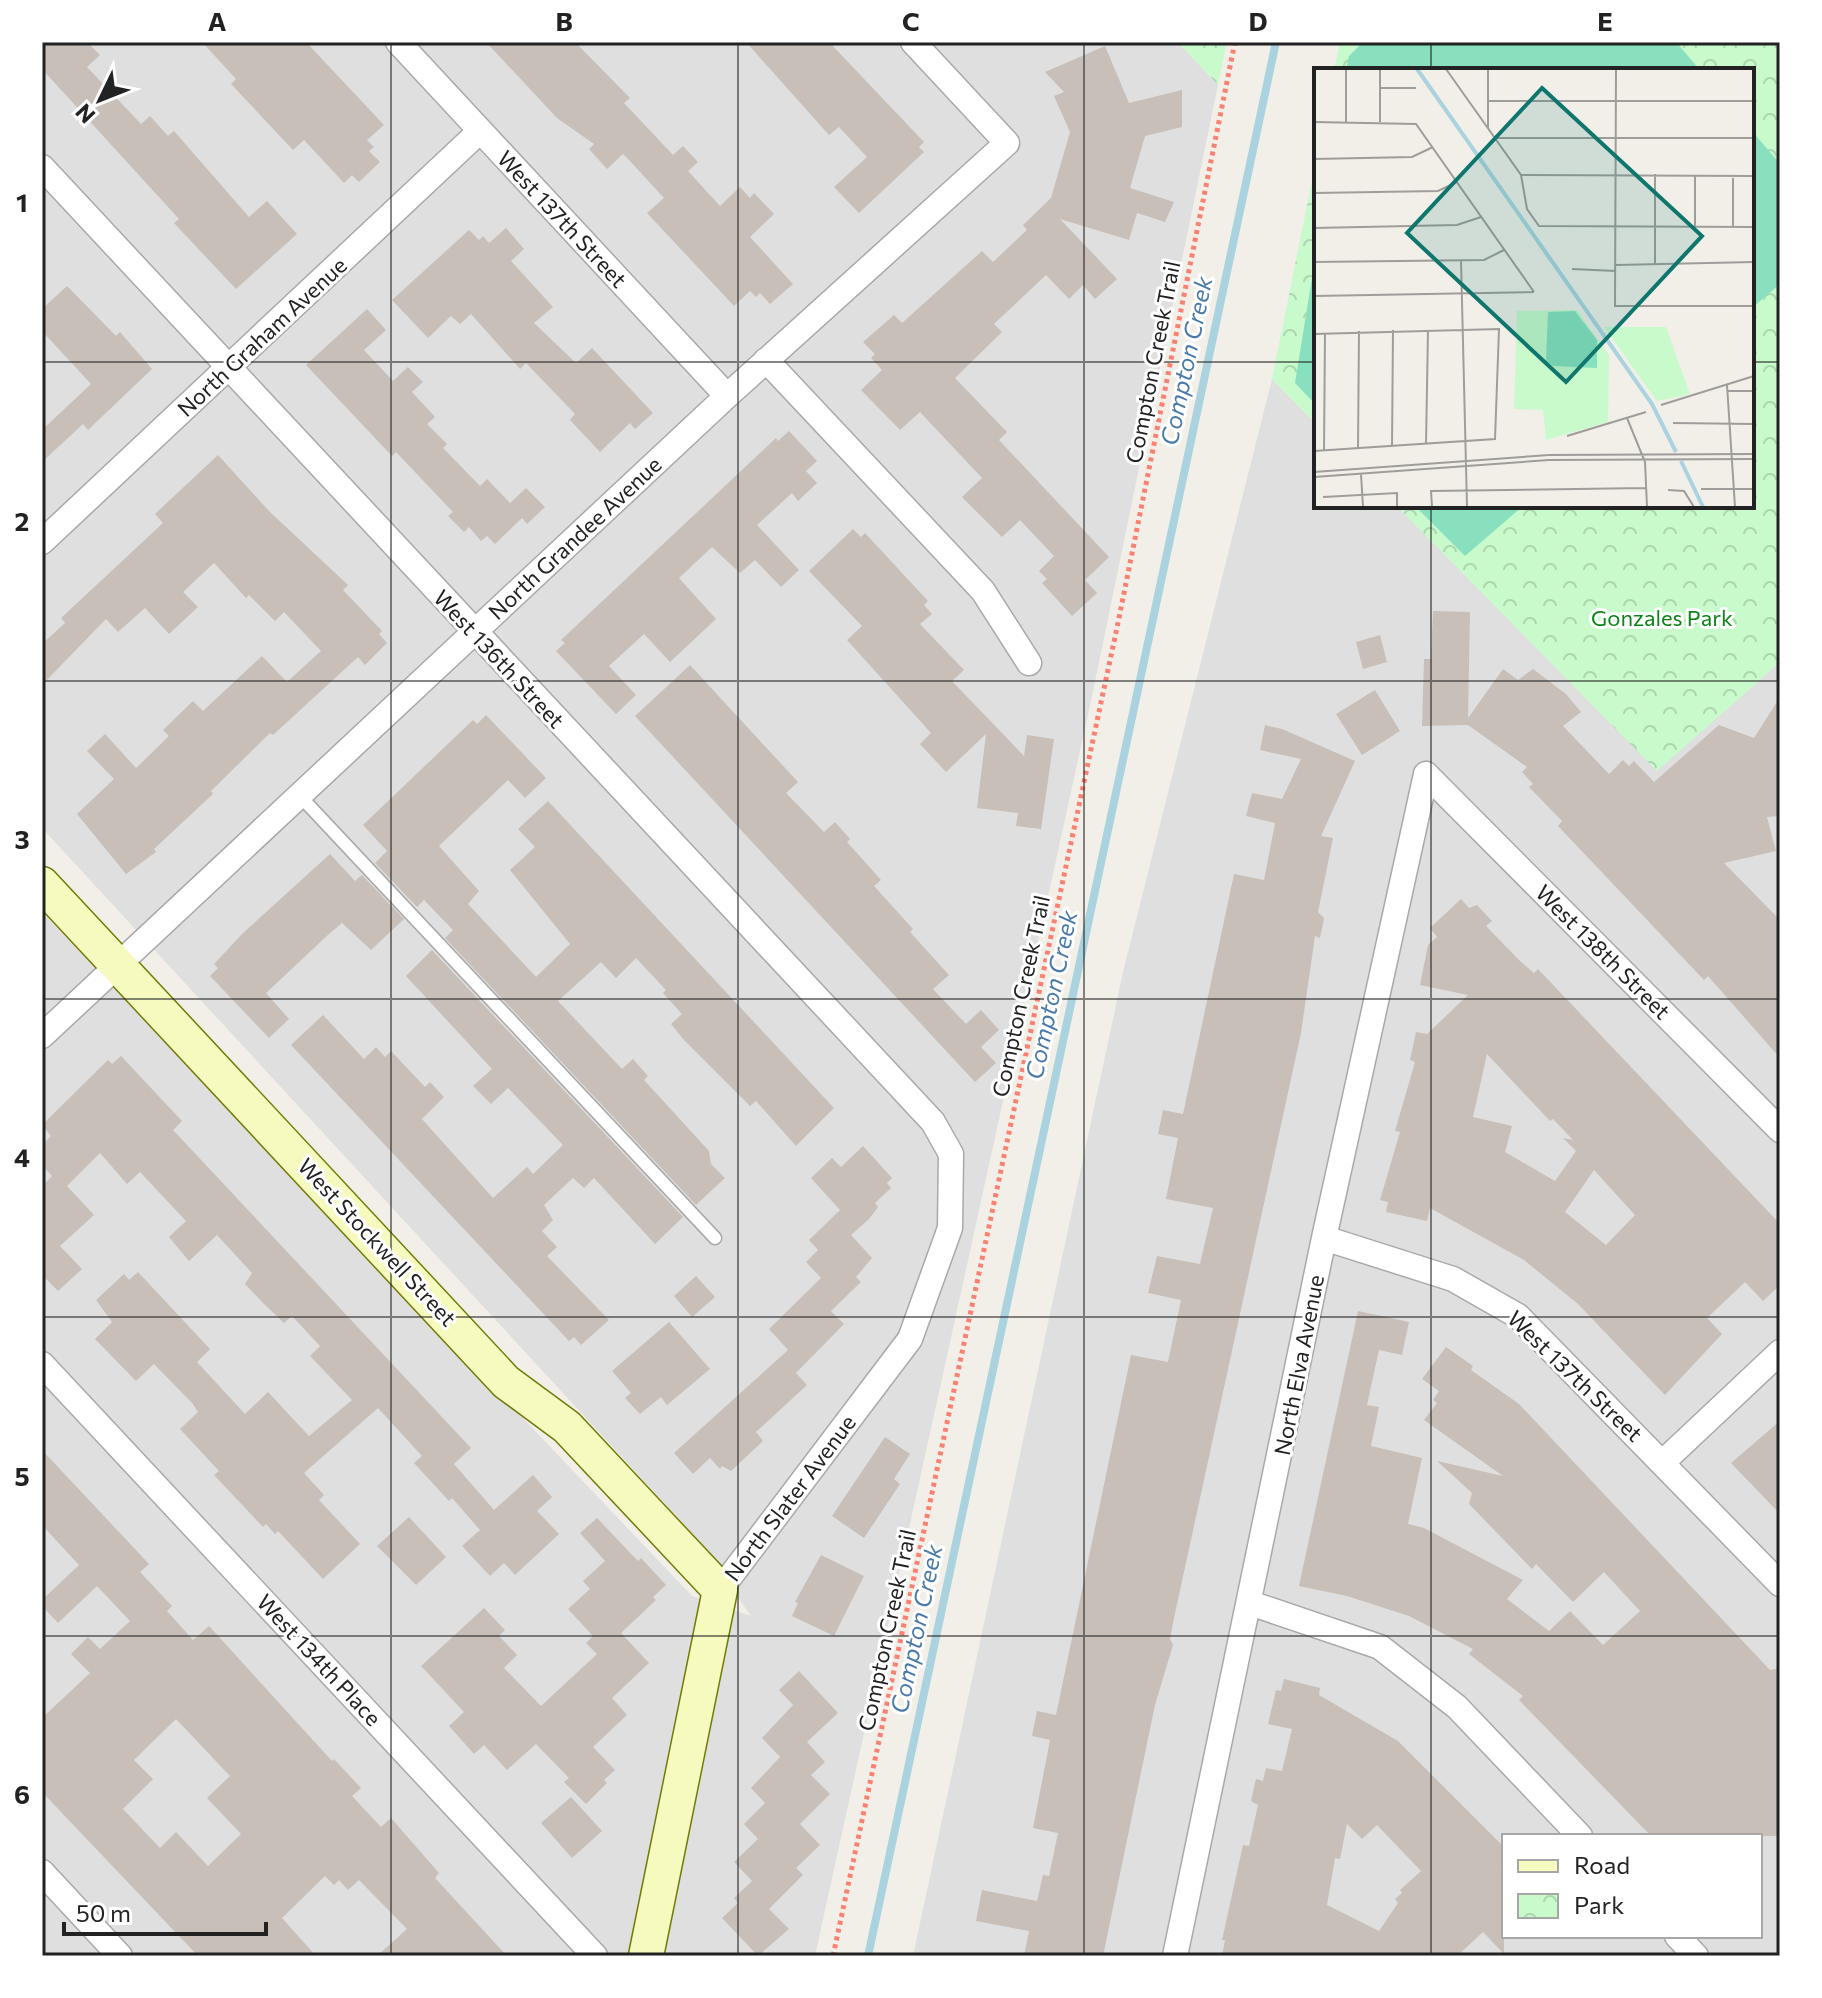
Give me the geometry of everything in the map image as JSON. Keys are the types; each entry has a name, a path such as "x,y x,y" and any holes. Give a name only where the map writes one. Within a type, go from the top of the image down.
{"street":[{"name":"West 137th Street","path":"398,42 727,396"},
{"name":"North Grandee Avenue","path":"42,1036 727,396 1007,143 913,42"},
{"name":"North Graham Avenue","path":"42,542 480,131"},
{"name":"West 136th Street","path":"42,167 227,369 933,1122 951,1154"},
{"path":"766,360 983,591 1029,663"},
{"name":"West 138th Street","path":"1426,774 1780,1130"},
{"name":"North Elva Avenue","path":"1175,1956 1324,1238 1426,774"},
{"name":"West Stockwell Street","path":"42,884 506,1382 567,1427 720,1590"},
{"name":"North Slater Avenue","path":"646,1956 720,1590 910,1339 950,1228 951,1154"},
{"name":"West 137th Street","path":"1324,1238 1453,1279 1518,1316 1780,1584"},
{"path":"1663,1462 1780,1352"},
{"name":"West 134th Place","path":"42,1364 595,1956"},
{"path":"1250,1603 1380,1647 1457,1707 1578,1834"},
{"path":"42,1872 120,1956"},
{"path":"1679,1938 1696,1956"}],"lane":[{"path":"300,796 715,1238"}],"path":[{"name":"Compton Creek Trail","path":"833,1956 1118,623 1235,42"}],"shaded area":[{"path":"42,42 1178,42 1218,85 1091,701 815,1956 42,1956 42,912 692,1596 751,1616 692,1533 42,828"},
{"path":"1272,379 1314,422 1314,508 1399,508 1657,770 1780,662 1780,1956 913,1956 1123,972"}],"green space":[{"path":"1178,42 1227,42 1218,85"},
{"name":"Gonzales Park","path":"1340,42 1780,42 1780,662 1657,771 1399,508 1754,508 1754,68 1334,68"},
{"path":"1363,42 1676,42 1698,68 1346,68 1349,56"},
{"path":"1754,133 1780,164 1780,284 1754,306"},
{"path":"1314,171 1314,422 1272,379"},
{"path":"1314,265 1314,403 1295,383"},
{"path":"1417,508 1521,508 1465,556"}],"building":[{"path":"42,42 87,42 100,55 87,67 141,124 150,116 168,136 174,131 249,217 267,201 297,234 236,289 174,223 179,219 42,69"},
{"path":"202,42 306,42 384,125 367,140 374,147 369,151 380,162 359,182 352,175 344,183 304,140 293,150 231,84 236,79"},
{"path":"486,42 575,42 630,98 624,103 673,155 683,146 698,162 688,171 720,206 740,187 750,198 754,193 774,214 750,237 793,284 770,304 760,293 756,297 750,291 734,306 647,213 664,198 630,161 623,154 607,169 589,149 594,144 557,118"},
{"path":"746,42 829,42 924,142 919,147 924,152 859,213 834,187 867,157 839,127 829,135"},
{"path":"1105,46 1129,103 1182,90 1182,127 1145,136 1130,188 1174,202 1165,222 1137,213 1129,240 1060,219 1117,279 1095,299 1083,285 1069,299 1046,275 994,324 1002,332 955,378 1007,432 999,440 1109,557 1085,580 1097,593 1072,616 1042,583 1047,579 1039,571 1054,556 1020,520 1002,537 962,497 982,478 920,412 900,430 861,390 882,370 871,358 875,354 863,342 894,315 902,323 982,251 993,262 1027,230 1023,225 1051,198 1070,132 1054,96 1064,92 1045,72"},
{"path":"506,228 524,249 511,261 553,307 534,323 576,363 592,348 653,413 635,429 630,423 600,452 570,420 575,414 526,363 520,369 471,314 460,324 451,316 428,338 392,300 469,230 479,240 483,236 489,243"},
{"path":"67,286 116,336 120,332 152,369 88,430 83,424 42,462 42,430 91,384 42,331 42,309"},
{"path":"367,309 386,330 364,350 393,381 408,367 423,382 412,392 435,417 427,424 447,444 443,448 480,486 487,479 510,503 526,488 545,507 527,524 522,518 495,544 487,536 481,541 469,527 464,532 448,516 453,512 396,452 392,456 306,365"},
{"path":"789,431 817,461 806,471 817,483 798,501 792,493 757,525 799,570 781,587 755,560 740,573 712,547 679,578 716,619 670,662 644,634 609,666 636,695 616,714 556,651 565,643 561,640 776,438 778,441"},
{"path":"218,455 270,512 348,585 343,590 382,631 379,634 387,643 365,665 358,657 273,735 270,733 211,791 213,794 154,849 156,852 126,874 77,814 114,779 87,751 105,734 136,768 169,736 163,730 193,701 203,711 262,656 287,682 321,651 284,612 275,621 249,595 246,598 214,563 183,592 198,607 169,634 145,608 118,632 106,619 42,685 42,644 65,623 61,618 163,523 155,514"},
{"path":"853,529 861,537 865,533 928,601 924,605 932,614 920,624 964,670 952,681 1024,756 1027,735 1054,739 1041,829 1016,826 1018,813 977,808 986,734 946,772 920,744 931,733 847,640 862,626 809,571"},
{"path":"1433,611 1470,612 1468,718 1503,669 1518,680 1533,669 1566,694 1581,712 1563,726 1609,774 1623,760 1629,766 1634,761 1654,782 1719,725 1754,738 1780,697 1780,816 1767,817 1776,851 1724,863 1780,920 1780,1058 1708,976 1704,980 1558,826 1562,821 1529,787 1533,784 1522,772 1527,767 1468,725 1422,726 1424,659 1431,659"},
{"path":"1380,635 1387,662 1363,669 1356,642"},
{"path":"690,665 798,782 786,793 824,832 835,822 850,839 847,842 881,880 874,886 949,975 933,989 966,1024 981,1010 999,1030 981,1047 996,1063 975,1082 635,716"},
{"path":"1375,690 1400,731 1362,755 1336,714"},
{"path":"486,715 546,778 525,798 508,780 439,846 479,891 468,904 536,977 570,944 510,870 535,847 518,829 548,801 834,1108 796,1146 756,1101 750,1106 684,1040 671,1024 682,1014 663,993 666,990 636,958 616,978 601,962 558,1001 622,1069 633,1059 648,1076 644,1080 709,1151 711,1164 725,1178 696,1205 445,938 453,930 424,900 417,907 375,863 387,851 363,825 473,720 477,724"},
{"path":"1265,725 1282,729 1355,761 1321,836 1333,838 1318,912 1324,918 1320,938 1315,936 1301,1033 1174,1618 1170,1639 1173,1645 1155,1705 1103,1956 1024,1956 1029,1931 976,1921 982,1890 1037,1901 1043,1875 1049,1876 1058,1833 1033,1828 1050,1740 1032,1736 1037,1711 1056,1715 1131,1355 1168,1362 1181,1300 1148,1293 1157,1256 1200,1264 1213,1208 1166,1199 1178,1138 1158,1134 1163,1110 1183,1114 1234,874 1264,880 1275,823 1246,816 1252,793 1282,799 1301,759 1260,750"},
{"path":"330,854 355,881 362,875 404,919 371,950 342,923 329,934 266,993 289,1019 269,1038 210,976 218,968 214,964 243,933"},
{"path":"1461,899 1469,908 1477,905 1492,921 1486,926 1534,973 1538,969 1780,1224 1780,1285 1763,1301 1745,1282 1707,1318 1722,1334 1665,1395 1578,1304 1524,1260 1430,1208 1427,1221 1386,1212 1388,1202 1380,1200 1400,1132 1395,1131 1415,1062 1410,1060 1416,1032 1427,1034 1468,995 1420,985 1428,945 1437,937 1430,928","holes":["1487,1054 1550,1121 1553,1119 1573,1140 1563,1138 1576,1151 1555,1181 1505,1152 1512,1126 1473,1117","1594,1170 1635,1215 1606,1245 1565,1212"]},
{"path":"432,950 683,1217 655,1244 594,1178 584,1188 573,1178 544,1205 553,1220 542,1231 557,1247 547,1256 609,1320 581,1345 574,1337 569,1341 291,1045 323,1015 364,1059 376,1047 385,1057 391,1051 425,1087 430,1082 444,1097 422,1119 493,1198 527,1167 533,1174 563,1145 508,1088 491,1104 473,1086 492,1069 406,976"},
{"path":"121,1056 182,1121 173,1130 471,1448 454,1464 494,1510 533,1475 552,1497 537,1511 559,1534 515,1575 504,1563 490,1576 462,1546 480,1530 452,1498 449,1501 414,1463 422,1456 378,1408 304,1473 324,1495 319,1500 360,1544 323,1579 278,1531 275,1534 266,1524 263,1527 214,1475 219,1471 180,1429 198,1412 193,1404 154,1364 136,1381 95,1339 112,1322 96,1300 124,1274 129,1280 138,1272 210,1349 197,1362 245,1414 268,1392 309,1436 352,1400 310,1356 320,1346 292,1316 284,1323 245,1284 252,1273 217,1235 189,1261 169,1237 186,1221 140,1172 127,1184 100,1153 67,1186 94,1215 60,1246 82,1269 58,1291 42,1275 42,1186 52,1176 42,1165 42,1145 51,1136 42,1125 108,1060 112,1064"},
{"path":"863,1146 892,1178 887,1183 891,1188 875,1203 878,1207 869,1219 851,1235 872,1258 856,1277 861,1282 831,1311 844,1324 796,1373 807,1385 756,1432 763,1441 731,1471 722,1466 720,1469 710,1458 693,1474 674,1453 788,1350 769,1329 821,1278 806,1262 818,1250 809,1240 840,1210 811,1178 832,1158 841,1167"},
{"path":"696,1276 715,1297 692,1317 674,1296"},
{"path":"1358,1311 1409,1322 1402,1355 1379,1350 1367,1405 1379,1407 1371,1446 1422,1458 1408,1524 1424,1528 1523,1580 1507,1599 1549,1631 1570,1611 1603,1645 1640,1611 1604,1572 1573,1602 1536,1564 1532,1569 1469,1504 1472,1493 1437,1461 1503,1476 1424,1420 1437,1403 1433,1400 1439,1391 1422,1379 1446,1347 1473,1366 1471,1370 1519,1404 1770,1670 1780,1668 1780,1836 1649,1834 1519,1700 1523,1696 1469,1654 1473,1649 1409,1616 1347,1596 1299,1586"},
{"path":"669,1322 710,1369 667,1405 661,1397 640,1414 625,1398 631,1393 612,1371"},
{"path":"1780,1421 1780,1514 1731,1463"},
{"path":"885,1437 910,1454 894,1479 900,1484 864,1538 832,1516"},
{"path":"42,1450 149,1564 140,1572 172,1606 167,1611 193,1640 209,1626 332,1761 334,1759 361,1788 352,1796 381,1827 391,1818 439,1873 435,1878 507,1956 377,1956 407,1929 359,1880 348,1890 339,1880 334,1885 325,1876 282,1918 316,1956 198,1956 42,1792 42,1718 90,1673 71,1654 88,1637 100,1649 130,1621 97,1586 58,1623 42,1606 42,1600 79,1565 42,1525","holes":["176,1719 230,1776 207,1798 241,1834 208,1866 176,1832 160,1848 123,1809 153,1779 134,1760"]},
{"path":"409,1517 446,1557 416,1585 377,1546"},
{"path":"597,1518 666,1585 653,1597 656,1600 621,1633 649,1663 612,1698 627,1715 593,1747 615,1770 586,1804 564,1782 569,1778 536,1744 507,1770 484,1745 474,1754 449,1726 464,1712 421,1666 484,1608 505,1630 499,1636 517,1655 504,1668 541,1706 597,1654 586,1643 593,1636 568,1609 590,1589 583,1581 605,1561 580,1533"},
{"path":"821,1555 864,1576 834,1636 792,1616 798,1603 795,1602"},
{"path":"799,1671 838,1713 807,1742 825,1762 811,1775 830,1794 800,1824 820,1845 796,1868 803,1875 769,1909 789,1929 758,1956 722,1918 738,1903 734,1898 752,1881 734,1862 758,1839 744,1824 765,1803 751,1788 780,1757 762,1738 793,1705 779,1690"},
{"path":"1284,1679 1320,1688 1319,1695 1398,1741 1502,1845 1504,1954 1483,1932 1457,1956 1222,1956 1225,1940 1222,1940 1243,1845 1249,1846 1258,1805 1251,1801 1256,1779 1263,1781 1266,1768 1282,1771 1292,1729 1268,1724 1276,1690 1281,1691","holes":["1347,1824 1362,1839 1377,1825 1421,1871 1400,1890 1402,1893 1395,1899 1398,1903 1379,1931 1327,1905 1335,1858 1340,1859"]},
{"path":"571,1797 602,1831 572,1858 541,1823"}],"waterway":[{"name":"Compton Creek","path":"868,1956 1276,42"}]}
